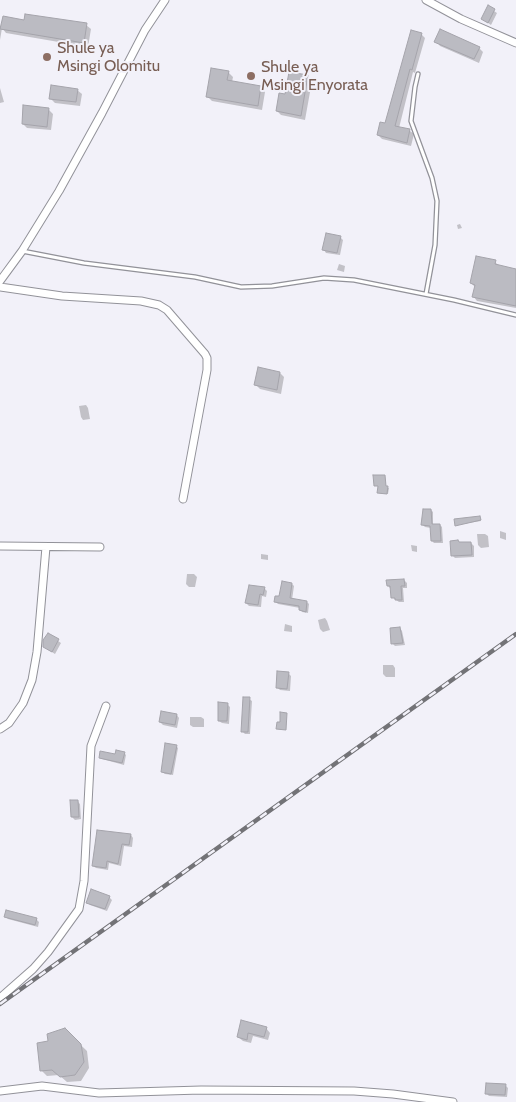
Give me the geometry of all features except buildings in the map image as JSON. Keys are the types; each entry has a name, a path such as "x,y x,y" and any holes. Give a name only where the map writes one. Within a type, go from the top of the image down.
{"street":[{"path":"0,281 22,250 73,166 145,30 165,0"},
{"path":"426,0 461,20 516,43"},
{"path":"0,287 62,296 141,301 159,304 167,310 206,354 208,358 207,370 183,499"},
{"path":"0,546 100,547"},
{"path":"0,729 10,723 32,680 37,652 46,547"},
{"path":"0,998 33,969 48,952 78,909 84,881 91,746 106,706"},
{"path":"0,1091 42,1086 100,1093 200,1090 354,1091 453,1102"}],"lane":[{"path":"418,74 411,121 432,178 437,201 435,245 426,294"},
{"path":"22,250 84,263 195,277 241,287 272,286 334,278 354,280 516,314"}],"railway":[{"path":"0,1004 516,634"}],"place":[{"name":"Shule ya Msingi Olomitu","path":"47,57"},
{"name":"Shule ya Msingi Enyorata","path":"251,76"}]}
